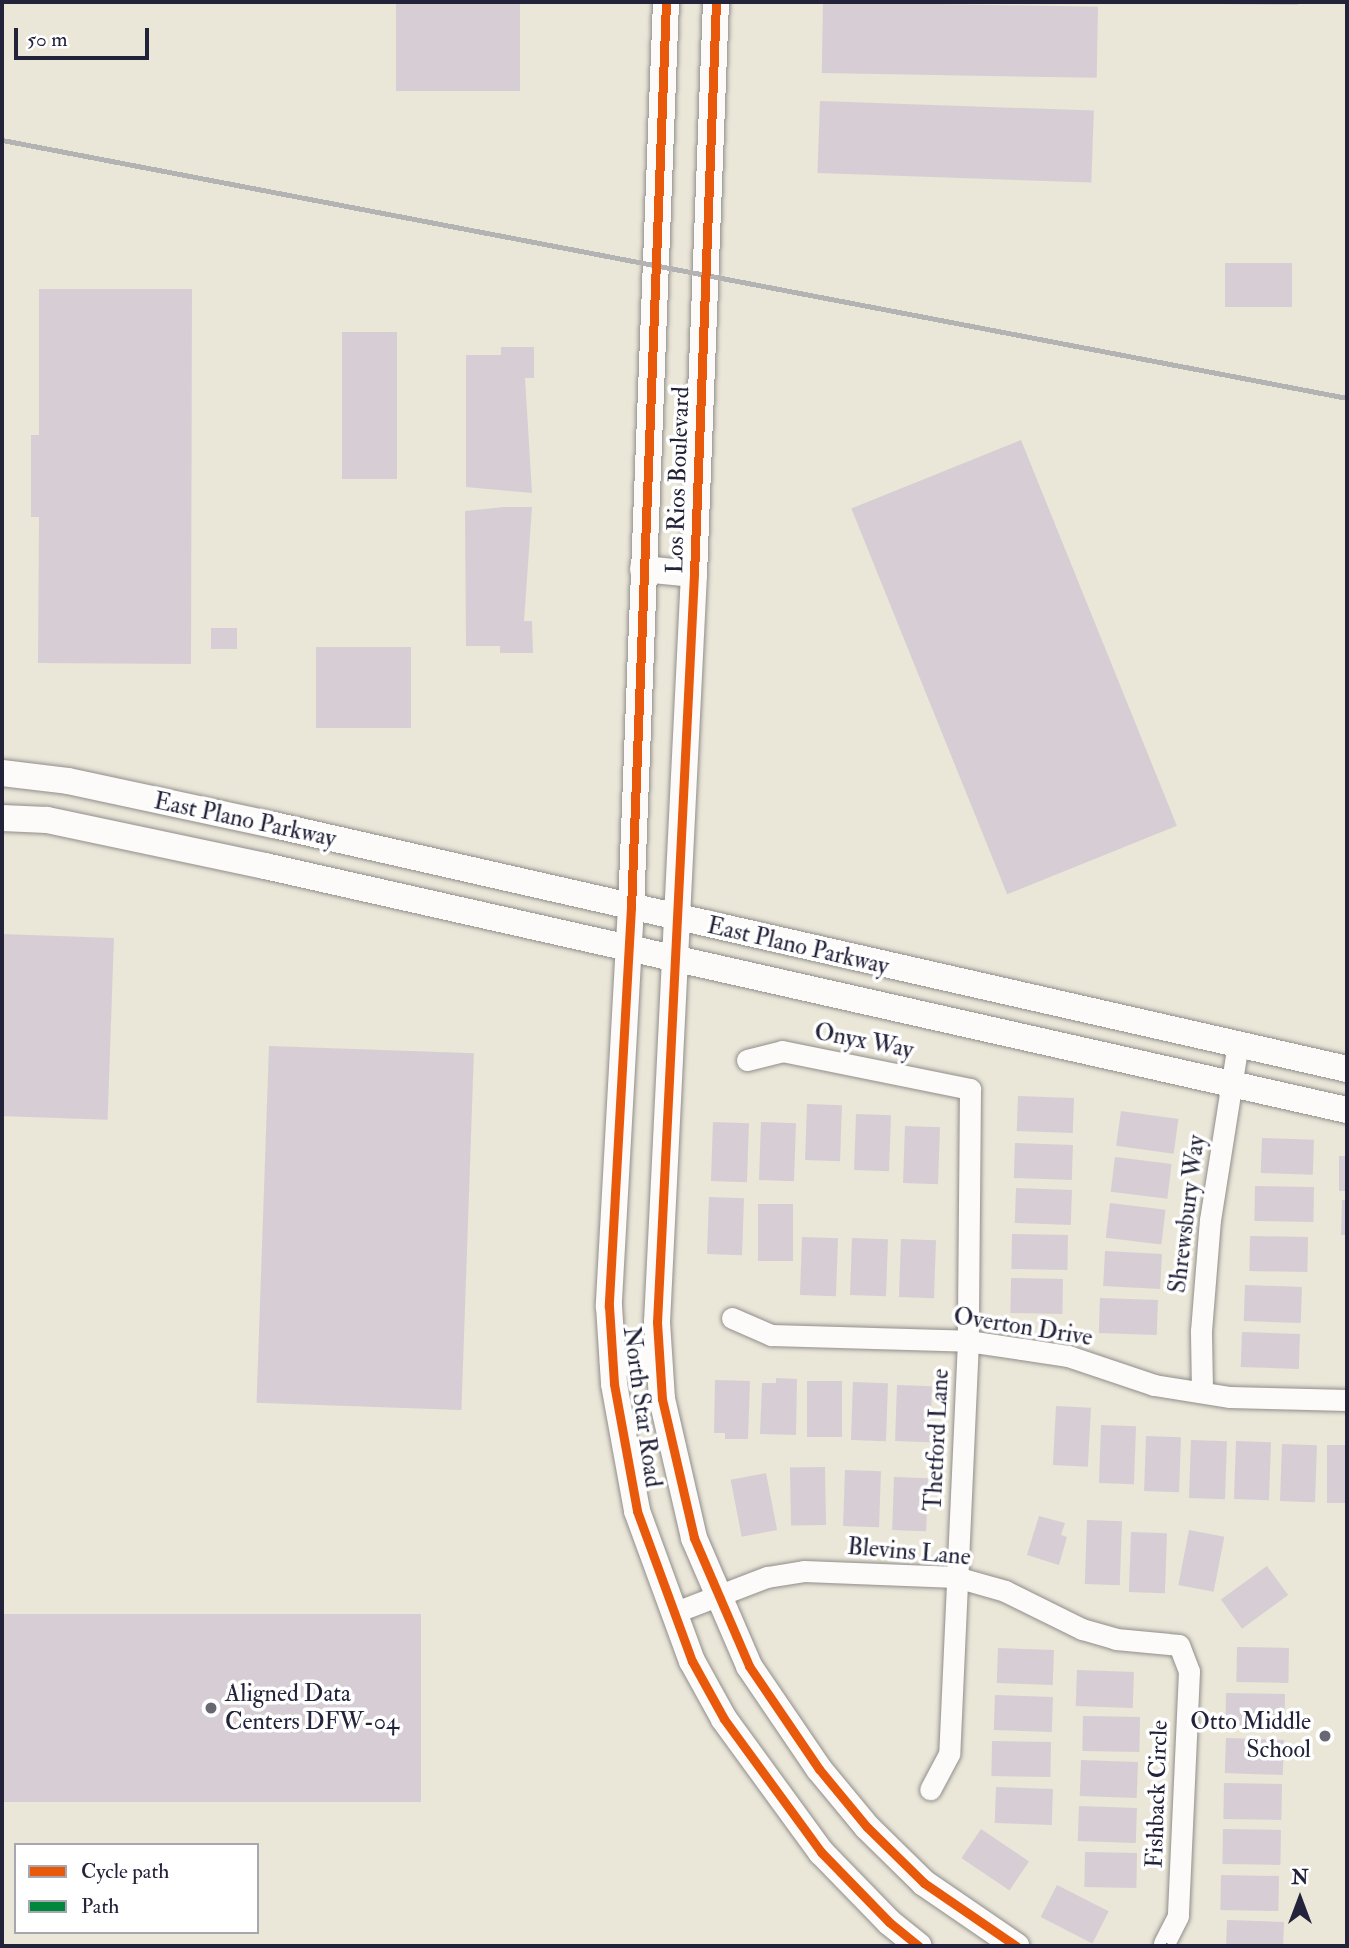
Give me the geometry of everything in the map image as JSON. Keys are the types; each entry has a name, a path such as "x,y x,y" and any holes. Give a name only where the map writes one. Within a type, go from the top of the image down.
{"main road":[{"name":"Los Rios Boulevard","path":"631,907 666,2"},
{"name":"Los Rios Boulevard","path":"675,960 694,574 716,2"},
{"path":"643,569 694,574"},
{"name":"East Plano Parkway","path":"2,774 68,781 274,825 1347,1069"},
{"name":"East Plano Parkway","path":"2,817 47,820 265,866 1347,1110"},
{"path":"265,866 274,825"},
{"name":"North Star Road","path":"631,907 610,1306 613,1364 623,1452 637,1511 673,1613 724,1719 821,1852 889,1922 919,1946"},
{"name":"North Star Road","path":"675,960 657,1322 659,1359 674,1469 715,1594 749,1667 819,1769 867,1827 924,1883 1016,1946"},
{"path":"939,1018 948,979"},
{"path":"613,1364 659,1359"}],"street":[{"name":"Shrewsbury Way","path":"1202,1391 1201,1331 1210,1220 1238,1044"},
{"name":"Onyx Way","path":"747,1060 782,1051 970,1089"},
{"name":"Thetford Lane","path":"930,1789 949,1754 968,1341 970,1089"},
{"name":"Overton Drive","path":"732,1318 771,1335 968,1341 1069,1356 1154,1385 1230,1397 1347,1400"},
{"name":"Blevins Lane","path":"673,1613 715,1594 767,1577 804,1571 956,1577 1005,1591 1082,1629 1116,1639 1180,1645"},
{"name":"Fishback Circle","path":"1164,1944 1178,1916 1189,1671 1180,1645"}],"building":[{"path":"396,2 520,2 520,91 396,91"},
{"path":"823,2 1098,7 1097,78 822,73"},
{"path":"1298,2 1298,5 1216,4"},
{"path":"820,101 1094,111 1091,183 817,173"},
{"path":"1225,263 1292,263 1292,307 1225,307"},
{"path":"39,289 192,289 191,664 38,663 39,517 31,517 31,435 39,435"},
{"path":"342,332 397,332 397,479 342,479"},
{"path":"501,347 534,347 534,378 525,378 532,493 466,487 466,355 501,355"},
{"path":"1021,440 1177,826 1007,894 851,509"},
{"path":"532,507 524,621 532,621 533,653 500,653 500,646 466,646 465,511"},
{"path":"211,628 237,628 237,649 211,649"},
{"path":"316,647 411,647 411,728 316,728"},
{"path":"2,934 114,938 108,1120 2,1116"},
{"path":"269,1046 474,1053 461,1410 257,1403"},
{"path":"1018,1096 1074,1098 1073,1133 1017,1131"},
{"path":"807,1104 842,1105 840,1161 805,1160"},
{"path":"1121,1111 1178,1119 1174,1154 1116,1146"},
{"path":"856,1114 891,1115 889,1171 854,1170"},
{"path":"713,1122 749,1123 747,1182 711,1181"},
{"path":"761,1122 796,1123 794,1181 759,1180"},
{"path":"905,1126 940,1127 938,1184 903,1183"},
{"path":"1262,1138 1314,1140 1313,1175 1261,1173"},
{"path":"1015,1143 1073,1145 1072,1180 1014,1178"},
{"path":"1339,1156 1347,1156 1347,1191 1339,1191"},
{"path":"1115,1157 1172,1164 1167,1199 1111,1192"},
{"path":"1255,1186 1314,1187 1313,1222 1254,1221"},
{"path":"1016,1188 1072,1190 1071,1225 1015,1223"},
{"path":"709,1197 744,1198 742,1255 707,1254"},
{"path":"1342,1200 1347,1200 1347,1235 1341,1235"},
{"path":"1110,1203 1166,1210 1161,1245 1106,1238"},
{"path":"758,1204 793,1204 793,1261 758,1261"},
{"path":"1012,1234 1068,1235 1067,1270 1011,1269"},
{"path":"1250,1236 1308,1237 1307,1272 1249,1271"},
{"path":"802,1237 838,1238 836,1296 800,1295"},
{"path":"852,1238 888,1239 886,1296 850,1295"},
{"path":"901,1239 936,1240 934,1298 899,1297"},
{"path":"1105,1251 1162,1254 1160,1289 1103,1286"},
{"path":"1011,1278 1063,1279 1062,1314 1010,1313"},
{"path":"1245,1285 1302,1287 1301,1323 1244,1321"},
{"path":"1100,1298 1158,1300 1157,1335 1099,1333"},
{"path":"1242,1332 1300,1334 1299,1369 1241,1367"},
{"path":"776,1378 797,1379 796,1435 760,1434 762,1383 776,1383"},
{"path":"715,1380 750,1381 748,1439 725,1439 725,1433 714,1433"},
{"path":"807,1381 842,1381 842,1437 807,1437"},
{"path":"853,1382 888,1383 886,1441 851,1440"},
{"path":"897,1385 932,1386 930,1442 895,1441"},
{"path":"1056,1406 1091,1408 1088,1467 1053,1465"},
{"path":"1101,1425 1136,1426 1134,1484 1099,1483"},
{"path":"1146,1436 1181,1437 1179,1492 1144,1491"},
{"path":"1191,1440 1227,1441 1225,1499 1189,1498"},
{"path":"1236,1441 1271,1442 1269,1500 1234,1499"},
{"path":"1282,1444 1317,1445 1315,1502 1280,1501"},
{"path":"1327,1445 1347,1445 1347,1503 1327,1503"},
{"path":"825,1467 826,1525 791,1526 790,1468"},
{"path":"845,1470 881,1471 879,1527 843,1526"},
{"path":"766,1473 777,1530 742,1537 731,1480"},
{"path":"894,1477 928,1478 926,1531 892,1530"},
{"path":"1039,1516 1065,1523 1061,1535 1067,1537 1059,1565 1027,1555"},
{"path":"1087,1520 1122,1521 1120,1585 1085,1584"},
{"path":"1189,1530 1224,1537 1214,1592 1178,1585"},
{"path":"1131,1532 1167,1533 1165,1593 1129,1592"},
{"path":"1267,1566 1288,1595 1242,1629 1221,1600"},
{"name":"Aligned Data Centers DFW-04","path":"2,1614 421,1614 421,1802 2,1802"},
{"path":"1237,1647 1289,1648 1288,1683 1236,1682"},
{"path":"998,1648 1054,1650 1053,1685 997,1683"},
{"path":"1077,1670 1134,1672 1133,1708 1076,1706"},
{"path":"1226,1693 1285,1694 1284,1729 1225,1728"},
{"path":"995,1695 1053,1697 1052,1732 994,1730"},
{"path":"1083,1716 1140,1717 1139,1752 1082,1751"},
{"path":"1226,1738 1284,1740 1283,1775 1225,1773"},
{"path":"992,1741 1051,1742 1050,1777 991,1776"},
{"path":"1081,1760 1138,1762 1137,1798 1080,1796"},
{"path":"1224,1783 1282,1784 1281,1820 1223,1819"},
{"path":"996,1787 1053,1789 1052,1825 995,1823"},
{"path":"1079,1806 1137,1808 1136,1843 1078,1841"},
{"path":"981,1829 1029,1861 1010,1890 961,1858"},
{"path":"1223,1829 1281,1830 1280,1865 1222,1864"},
{"path":"1085,1852 1137,1853 1136,1888 1084,1887"},
{"path":"1221,1875 1279,1876 1278,1911 1220,1910"},
{"path":"1057,1885 1109,1911 1092,1943 1041,1917"},
{"path":"1227,1920 1284,1922 1283,1946 1226,1946"}],"railway":[{"path":"2,140 1347,398"}],"cycle path":[{"path":"666,2 631,907 609,1306 614,1384 637,1511 692,1661 724,1719 821,1852 889,1922 919,1946"},
{"path":"716,2 694,574 657,1322 662,1399 694,1538 749,1666 819,1769 867,1827 924,1883 1016,1946"}],"place":[{"name":"Aligned Data Centers DFW-04","path":"211,1708"},
{"name":"Otto Middle School","path":"1325,1736"}]}
